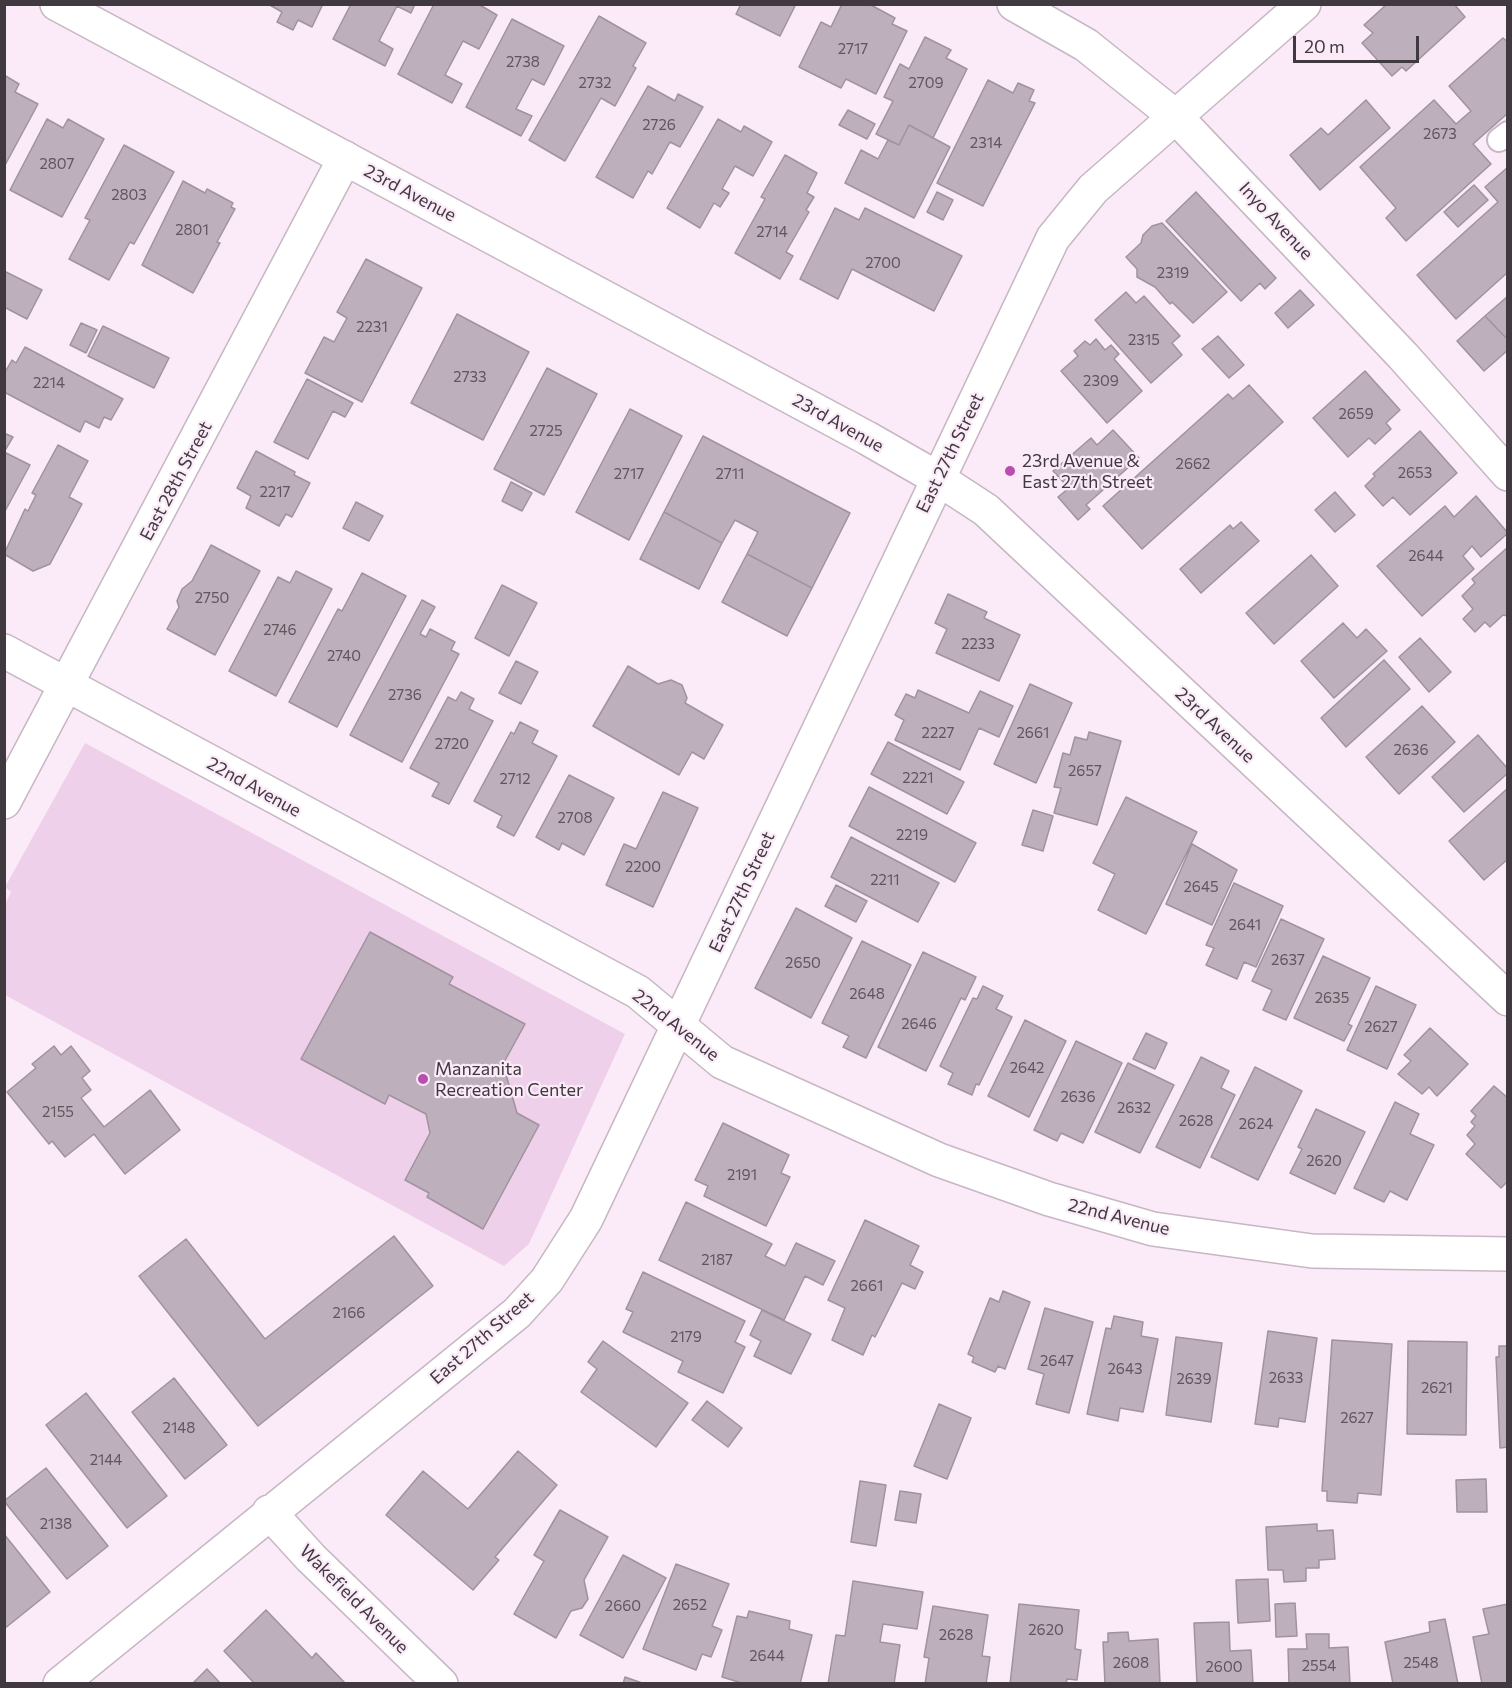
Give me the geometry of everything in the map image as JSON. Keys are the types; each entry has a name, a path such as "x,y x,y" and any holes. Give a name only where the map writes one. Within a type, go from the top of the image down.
{"street":[{"name":"23rd Avenue","path":"57,4 937,477 986,510 1508,999"},
{"name":"Inyo Avenue","path":"1014,4 1086,45 1176,117 1403,356 1508,474"},
{"name":"East 27th Street","path":"60,1683 517,1313 547,1280 586,1219 937,477 1053,238 1093,189 1304,4"},
{"name":"East 28th Street","path":"4,802 68,685 345,158"},
{"name":"22nd Avenue","path":"4,651 264,793 638,992 722,1062 939,1160 1049,1199 1153,1229 1312,1251 1508,1254"},
{"name":"Wakefield Avenue","path":"269,1512 311,1558 441,1683"}],"shaded area":[{"path":"85,743 625,1034 529,1244 504,1266 5,995 5,905 11,892 5,887"}],"building":[{"path":"268,4 323,4 312,27 298,20 293,30 277,22 282,12"},
{"path":"351,4 415,4 411,13 397,6 379,41 393,49 385,66 333,39"},
{"path":"434,4 478,4 497,15 479,49 463,41 445,75 462,84 452,103 398,74"},
{"path":"741,4 796,4 780,36 736,14"},
{"path":"842,4 869,4 895,18 892,24 907,31 876,94 846,79 841,88 799,67 821,22 831,27"},
{"path":"1387,4 1454,4 1465,17 1406,71 1402,67 1392,76 1362,43 1373,33 1364,25"},
{"path":"599,16 646,43 633,66 636,68 615,106 601,98 565,161 529,140"},
{"path":"512,19 564,46 544,85 532,79 516,109 532,116 521,136 466,107"},
{"path":"925,37 951,50 946,58 967,69 933,138 909,125 899,145 876,134 893,101 884,97 900,64 909,69"},
{"path":"1503,38 1508,42 1508,113 1473,144 1491,164 1406,241 1386,218 1396,208 1360,167 1434,100 1456,124 1471,111 1449,86"},
{"path":"4,75 19,84 15,92 38,104 4,167"},
{"path":"988,80 1013,93 1018,83 1034,90 1029,101 1035,103 983,206 937,183"},
{"path":"648,86 675,101 678,94 703,107 680,147 670,142 652,174 648,171 633,198 596,177"},
{"path":"1366,100 1390,128 1320,190 1290,155 1321,128 1328,135"},
{"path":"848,110 875,124 867,139 839,125"},
{"path":"47,119 63,128 68,119 104,139 62,217 10,190"},
{"path":"718,119 741,132 744,126 772,142 753,176 735,166 722,189 729,193 720,207 714,203 700,228 667,208"},
{"path":"909,125 950,147 914,218 845,183 861,150 878,159 888,140 899,145"},
{"path":"124,145 174,172 134,244 130,242 109,280 69,259 90,220 85,218"},
{"path":"785,155 817,173 807,193 814,197 806,210 809,212 786,252 793,256 780,279 735,253 765,199 761,197"},
{"path":"1508,167 1508,272 1456,319 1417,275 1498,202 1485,187"},
{"path":"183,181 205,193 207,189 233,203 231,207 235,209 193,293 142,265"},
{"path":"1474,185 1488,200 1458,227 1444,212"},
{"path":"937,192 953,200 943,220 927,212"},
{"path":"1196,192 1276,278 1265,289 1260,283 1241,301 1166,221"},
{"path":"835,208 859,220 865,208 962,256 934,311 852,269 838,299 800,279"},
{"path":"1162,223 1227,292 1193,323 1172,302 1170,304 1155,287 1137,277 1137,269 1126,257 1141,243 1143,235 1152,226"},
{"path":"366,259 422,288 362,402 305,373 324,337 334,342 347,318 337,312"},
{"path":"4,271 42,290 27,319 4,307"},
{"path":"1300,290 1314,305 1288,328 1275,313"},
{"path":"1126,292 1136,303 1144,296 1180,336 1172,343 1182,355 1151,383 1095,320"},
{"path":"1508,296 1508,340 1485,316"},
{"path":"457,314 529,352 483,440 411,403"},
{"path":"1485,316 1508,340 1508,350 1484,371 1457,341"},
{"path":"81,323 97,330 86,353 70,345"},
{"path":"103,326 169,358 154,388 88,356"},
{"path":"1218,336 1244,365 1229,378 1202,349"},
{"path":"1096,339 1105,350 1111,345 1119,354 1114,359 1142,391 1107,423 1061,371 1078,356 1074,351 1085,341 1090,345"},
{"path":"25,347 123,399 111,420 104,417 99,428 85,421 80,432 4,392 4,374 12,360 16,363"},
{"path":"547,368 597,394 544,495 494,469"},
{"path":"1365,371 1400,410 1386,423 1391,429 1375,444 1369,438 1348,457 1313,418"},
{"path":"307,379 353,403 345,417 333,411 308,459 274,442"},
{"path":"1249,385 1283,422 1142,549 1103,506 1228,394 1233,399"},
{"path":"630,409 682,436 629,540 576,512"},
{"path":"1113,430 1139,458 1086,505 1090,509 1078,520 1058,497 1069,488 1053,471 1091,438 1097,445"},
{"path":"1420,431 1457,473 1410,515 1393,497 1383,506 1365,486 1375,476 1373,474"},
{"path":"4,433 13,437 4,452"},
{"path":"703,436 850,513 812,588 747,554 758,532 735,520 722,543 664,512"},
{"path":"58,445 88,461 69,497 82,504 50,564 33,571 4,554 25,509 28,511 36,495 32,493"},
{"path":"256,451 295,472 294,475 310,483 292,517 286,514 279,526 246,508 251,496 237,488"},
{"path":"4,452 30,465 4,513"},
{"path":"511,482 532,493 522,511 502,501"},
{"path":"1335,492 1355,515 1335,532 1315,510"},
{"path":"1476,496 1508,533 1481,557 1472,546 1463,556 1474,569 1422,616 1377,566 1445,506 1454,517"},
{"path":"356,502 383,516 369,541 343,528"},
{"path":"664,512 722,543 699,589 640,559"},
{"path":"1241,522 1259,541 1201,593 1180,569 1230,525 1233,529"},
{"path":"211,545 260,571 215,655 167,629 179,607 177,601 182,589 192,581"},
{"path":"1508,547 1508,616 1503,615 1490,627 1485,622 1475,632 1463,619 1473,609 1462,596 1475,583 1472,579"},
{"path":"747,554 812,588 787,636 722,602"},
{"path":"1311,555 1338,586 1274,644 1246,613"},
{"path":"296,571 332,589 276,696 229,671 278,577 290,583"},
{"path":"362,573 406,596 337,727 289,702 338,609 342,611"},
{"path":"502,585 537,603 509,656 475,638"},
{"path":"948,594 987,612 984,618 1020,635 999,681 936,653 947,629 935,623"},
{"path":"422,600 435,607 420,634 426,637 430,629 455,642 451,650 459,654 402,762 350,735"},
{"path":"1343,623 1357,638 1366,629 1387,651 1334,698 1301,661"},
{"path":"1420,638 1451,672 1429,692 1399,657"},
{"path":"1384,660 1410,689 1346,747 1321,718"},
{"path":"516,661 538,672 521,704 499,693"},
{"path":"628,666 658,684 671,680 682,685 687,698 685,703 723,725 704,759 692,752 679,775 593,726"},
{"path":"1030,684 1072,703 1036,783 994,764"},
{"path":"918,690 969,713 980,691 1013,706 999,737 979,728 960,770 895,740 904,720 895,715 906,694 915,698"},
{"path":"461,692 474,699 469,709 493,721 449,804 432,796 439,783 410,768 448,697 456,701"},
{"path":"1422,706 1455,742 1399,794 1366,757"},
{"path":"520,722 538,731 532,743 557,756 514,836 497,827 502,816 474,801 511,732 514,734"},
{"path":"1089,732 1121,741 1097,825 1054,813 1061,788 1054,787 1063,753 1070,755 1075,737 1087,740"},
{"path":"1478,735 1508,769 1508,773 1464,812 1432,777"},
{"path":"888,742 964,782 947,814 871,774"},
{"path":"569,775 614,798 584,855 562,843 559,850 536,837"},
{"path":"869,787 976,843 955,882 849,826"},
{"path":"1508,788 1508,859 1484,880 1449,841"},
{"path":"663,792 698,808 653,907 606,885 624,844 636,849"},
{"path":"1126,797 1197,832 1146,934 1098,910 1115,874 1093,863"},
{"path":"1033,810 1053,816 1043,851 1022,845"},
{"path":"851,837 939,883 918,922 831,877"},
{"path":"1192,844 1237,870 1212,925 1166,904"},
{"path":"1234,883 1283,906 1256,967 1244,962 1237,979 1206,965 1214,948 1206,945"},
{"path":"836,885 867,901 856,922 825,906"},
{"path":"796,908 852,938 811,1018 755,988"},
{"path":"1281,919 1324,939 1286,1020 1263,1010 1272,990 1252,981"},
{"name":"Manzanita Recreation Center","path":"370,932 453,977 449,984 525,1024 503,1064 517,1113 539,1125 483,1229 427,1197 429,1193 405,1180 430,1133 426,1114 389,1095 385,1104 301,1059"},
{"path":"862,941 911,965 866,1058 843,1047 849,1036 822,1023"},
{"path":"923,952 976,977 965,1000 961,998 926,1071 878,1047"},
{"path":"1323,956 1370,978 1348,1024 1352,1026 1344,1041 1294,1018"},
{"path":"983,986 1003,996 996,1009 1012,1017 972,1095 948,1084 953,1073 940,1066 973,998 977,999"},
{"path":"1376,986 1416,1005 1387,1069 1347,1050"},
{"path":"1025,1020 1066,1041 1029,1117 988,1096"},
{"path":"1430,1028 1468,1064 1437,1096 1429,1087 1422,1094 1398,1074 1411,1061 1404,1055"},
{"path":"1146,1033 1167,1043 1155,1069 1133,1059"},
{"path":"1076,1041 1122,1063 1083,1143 1061,1133 1057,1141 1034,1130"},
{"path":"54,1046 61,1055 71,1046 90,1071 82,1078 91,1090 81,1098 104,1127 150,1090 180,1130 125,1174 94,1134 65,1157 52,1141 49,1144 7,1092 36,1068 32,1064"},
{"path":"1201,1057 1229,1071 1221,1088 1235,1095 1200,1168 1156,1147"},
{"path":"1128,1063 1174,1085 1140,1153 1095,1132"},
{"path":"1255,1067 1302,1091 1258,1180 1211,1157"},
{"path":"1494,1086 1508,1098 1508,1181 1501,1188 1466,1154 1475,1144 1467,1135 1475,1126 1471,1122 1476,1116 1471,1111"},
{"path":"1395,1102 1419,1114 1410,1134 1434,1145 1407,1200 1390,1191 1384,1202 1354,1188"},
{"path":"1316,1109 1365,1132 1335,1194 1290,1173 1302,1149 1298,1147"},
{"path":"723,1123 789,1155 781,1173 790,1177 766,1226 704,1196 708,1186 695,1180"},
{"path":"686,1202 772,1244 765,1256 785,1266 796,1243 835,1261 823,1285 805,1276 784,1320 659,1260"},
{"path":"865,1220 919,1246 910,1265 923,1272 915,1289 902,1283 875,1337 872,1335 863,1355 832,1340 845,1308 828,1300"},
{"path":"394,1236 433,1286 258,1426 139,1276 186,1239 265,1339"},
{"path":"643,1272 745,1321 735,1342 745,1347 723,1393 678,1372 683,1361 623,1332 633,1312 626,1309"},
{"path":"1003,1291 1030,1302 1005,1369 998,1366 995,1372 972,1362 974,1357 968,1354 990,1298 999,1302"},
{"path":"1045,1308 1093,1322 1069,1413 1036,1404 1044,1374 1028,1369"},
{"path":"762,1310 811,1334 791,1374 754,1356 761,1341 750,1335"},
{"path":"1114,1316 1143,1322 1141,1336 1158,1339 1143,1412 1120,1408 1118,1421 1087,1414 1106,1328 1111,1329"},
{"path":"1268,1331 1317,1338 1305,1422 1279,1418 1278,1427 1255,1424"},
{"path":"1176,1337 1222,1343 1211,1422 1166,1415"},
{"path":"1332,1340 1392,1344 1381,1495 1358,1493 1357,1503 1327,1501 1327,1491 1322,1491"},
{"path":"603,1341 688,1403 656,1447 581,1392 597,1369 588,1362"},
{"path":"1408,1341 1467,1342 1466,1435 1407,1434"},
{"path":"1499,1346 1508,1346 1508,1447 1500,1448 1496,1357 1499,1357"},
{"path":"174,1378 227,1445 185,1479 132,1412"},
{"path":"86,1393 167,1496 127,1528 46,1425"},
{"path":"707,1401 742,1428 728,1447 692,1420"},
{"path":"939,1404 971,1418 947,1479 914,1466"},
{"path":"518,1451 557,1485 495,1557 499,1560 473,1590 386,1515 423,1471 468,1509"},
{"path":"46,1468 108,1546 67,1579 4,1501"},
{"path":"1486,1479 1487,1512 1457,1512 1456,1480"},
{"path":"860,1481 886,1485 876,1546 851,1542"},
{"path":"900,1491 921,1494 916,1523 895,1520"},
{"path":"560,1510 608,1537 584,1580 588,1599 582,1608 571,1611 556,1638 514,1614 544,1561 534,1555"},
{"path":"1317,1524 1317,1531 1333,1530 1335,1559 1319,1560 1319,1568 1306,1568 1306,1581 1284,1582 1283,1570 1268,1570 1266,1527"},
{"path":"4,1534 50,1592 4,1629"},
{"path":"623,1555 666,1578 623,1658 580,1635"},
{"path":"676,1564 729,1584 712,1626 722,1630 711,1657 702,1654 696,1670 643,1649"},
{"path":"1268,1579 1270,1621 1238,1623 1236,1580"},
{"path":"853,1581 923,1592 917,1629 883,1624 880,1642 900,1645 894,1684 828,1684 836,1635 845,1636"},
{"path":"1295,1603 1297,1636 1276,1637 1275,1604"},
{"path":"1019,1604 1079,1610 1075,1649 1081,1650 1077,1680 1067,1679 1066,1684 1010,1684"},
{"path":"1508,1604 1508,1684 1482,1684 1473,1637 1489,1634 1483,1609"},
{"path":"933,1606 988,1615 982,1656 990,1657 986,1684 925,1684 929,1658 924,1657"},
{"path":"266,1610 312,1658 316,1653 345,1683 255,1684 224,1651"},
{"path":"749,1611 790,1621 789,1629 812,1635 800,1684 745,1684 722,1677 737,1616 747,1618"},
{"path":"1445,1619 1458,1684 1393,1684 1385,1642 1430,1632 1429,1622"},
{"path":"1229,1622 1230,1651 1251,1650 1253,1684 1197,1684 1194,1623"},
{"path":"1128,1632 1129,1641 1158,1639 1160,1684 1105,1684 1103,1642 1108,1642 1108,1633"},
{"path":"1306,1634 1329,1634 1329,1648 1348,1647 1350,1684 1289,1684 1288,1649 1307,1649"},
{"path":"207,1669 221,1684 192,1684"},
{"path":"625,1677 645,1684 623,1684"}],"place":[{"name":"23rd Avenue & East 27th Street","path":"1010,471"},
{"name":"Manzanita Recreation Center","path":"423,1079"}]}
